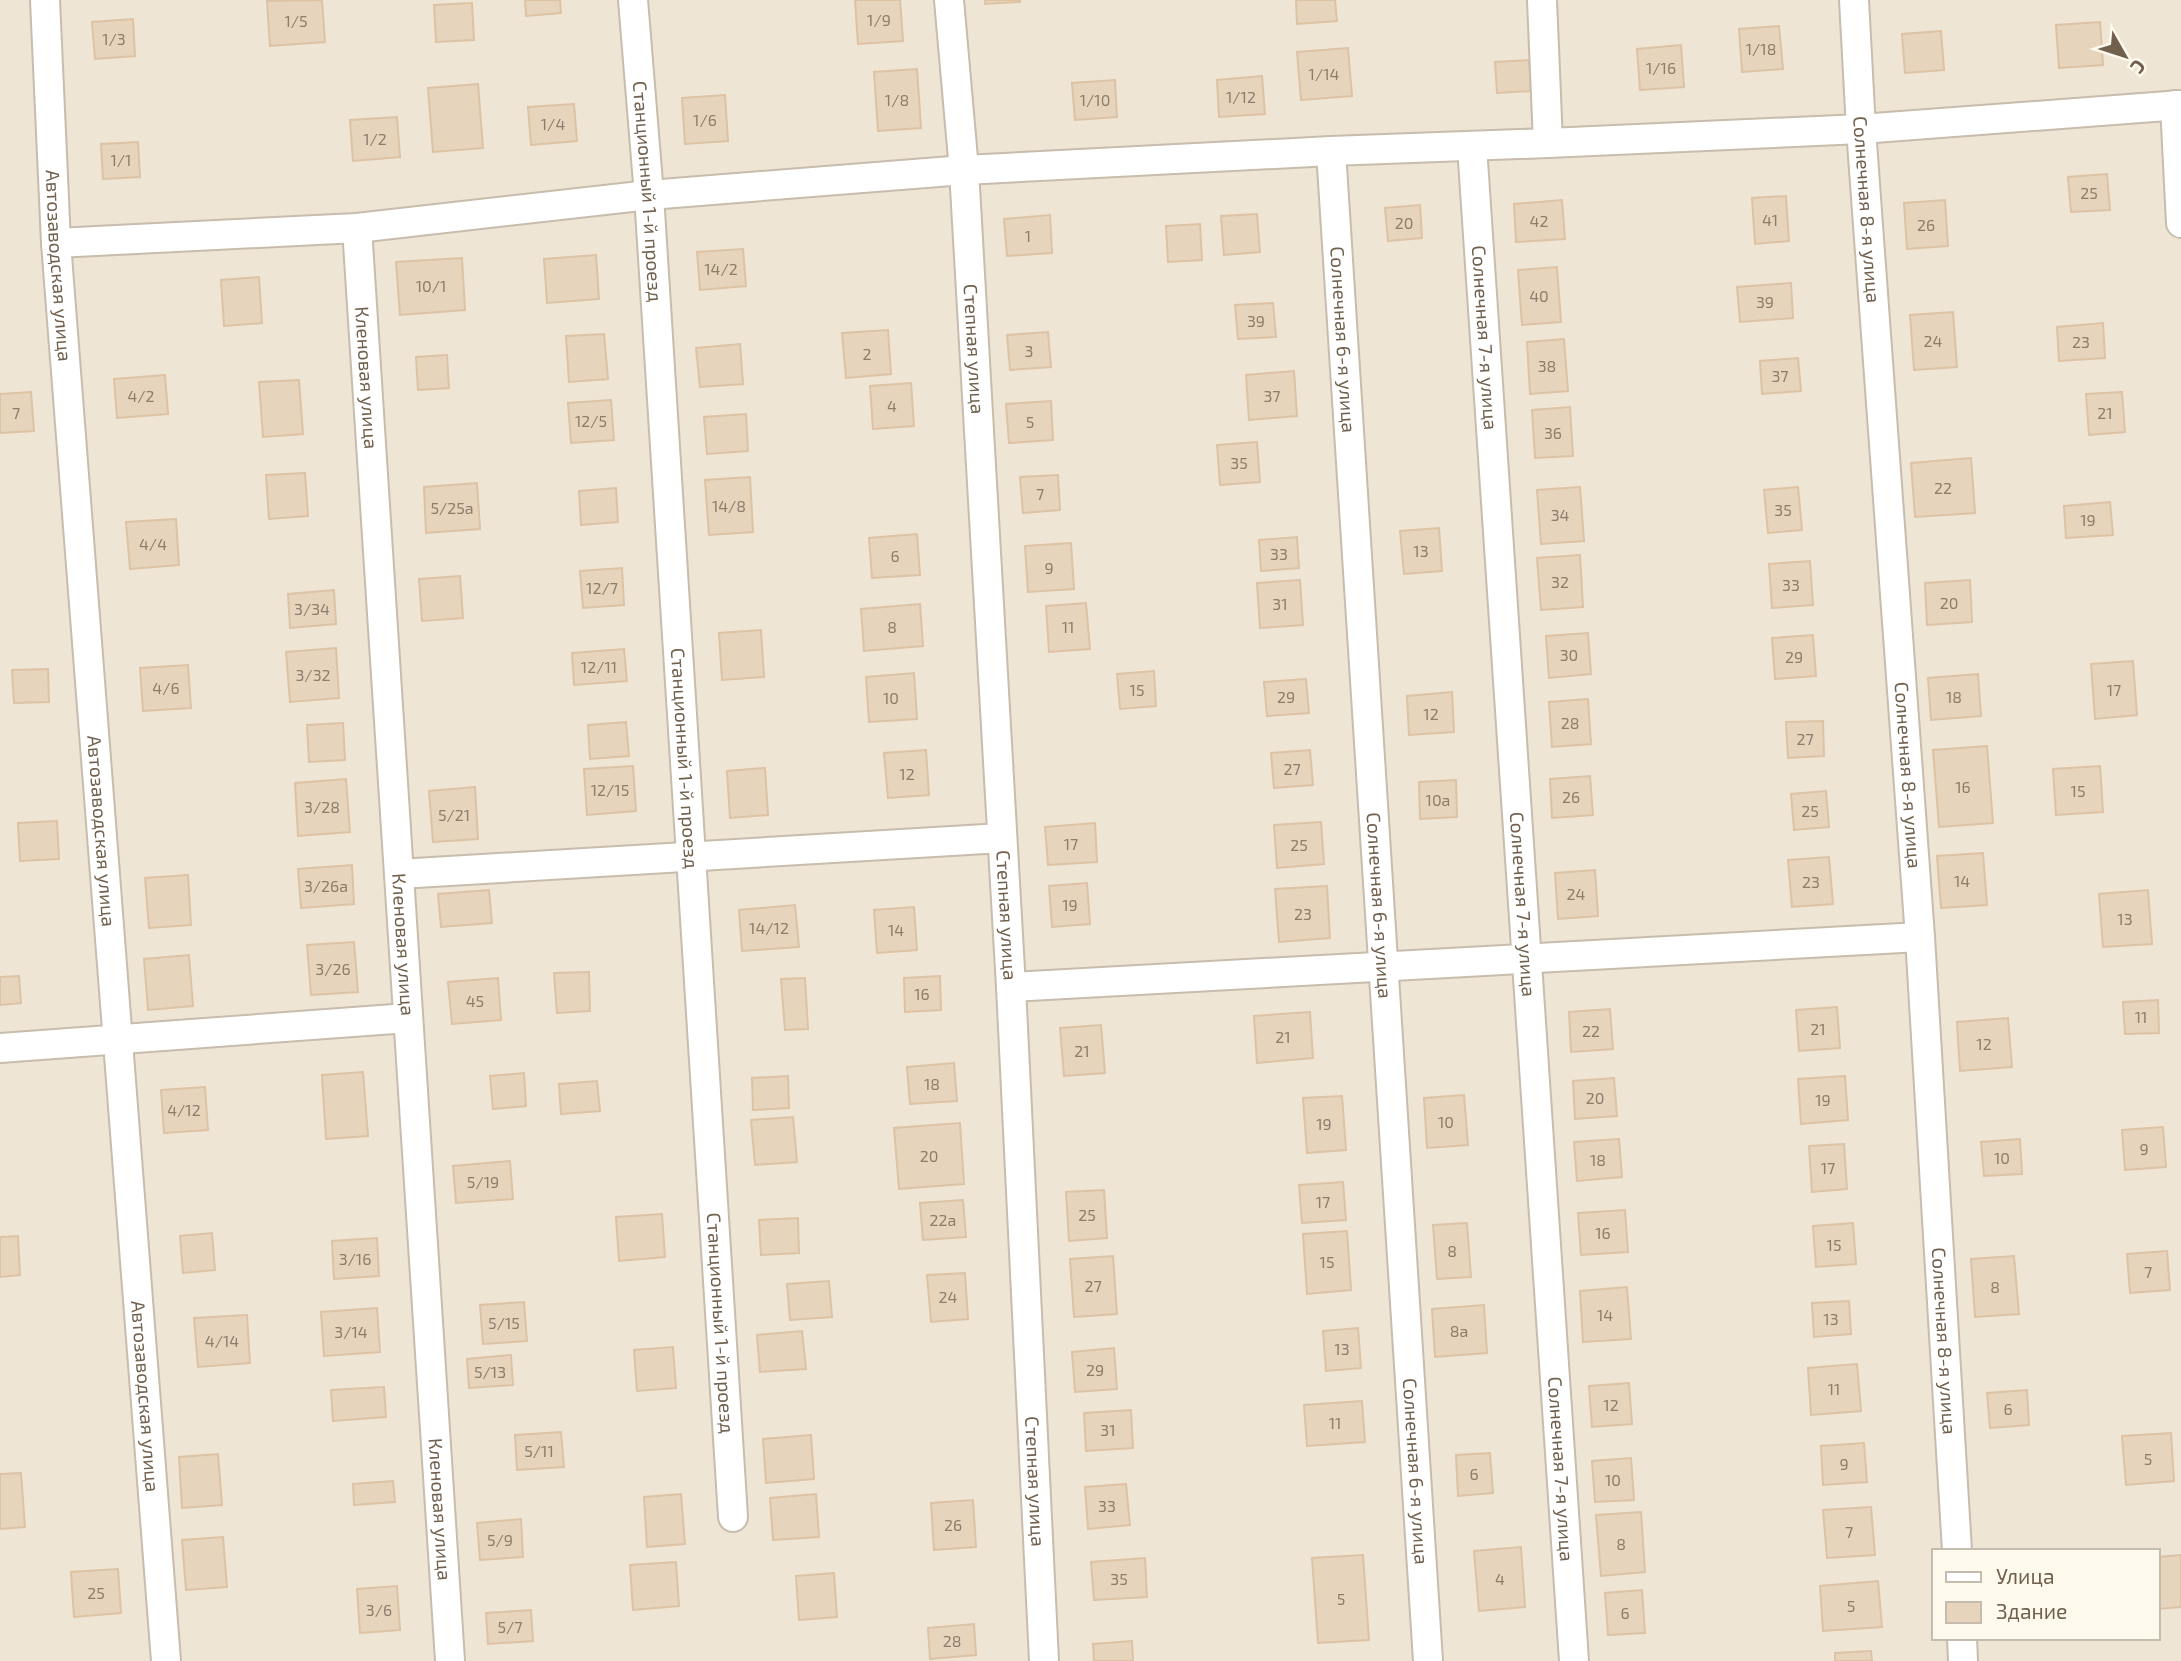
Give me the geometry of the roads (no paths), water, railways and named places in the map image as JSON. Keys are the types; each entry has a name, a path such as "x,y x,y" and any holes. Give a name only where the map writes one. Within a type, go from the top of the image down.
{"street":[{"name":"Автозаводская улица","path":"45,0 56,243 166,1661"},
{"name":"Станционный 1-й проезд","path":"633,0 649,195 733,1517"},
{"name":"Степная улица","path":"950,0 964,170 1011,987 1044,1661"},
{"path":"1542,0 1548,143"},
{"name":"Солнечная 8-я улица","path":"1854,0 1920,937 1957,1549"},
{"path":"56,243 357,228 649,195 964,170 1331,151 1861,129 2178,105 2181,223"},
{"name":"Солнечная 7-я улица","path":"1472,146 1574,1661"},
{"name":"Солнечная 6-я улица","path":"1331,151 1428,1661"},
{"name":"Кленовая улица","path":"357,228 450,1661"},
{"path":"399,874 1002,838"},
{"path":"1011,987 1920,937"},
{"path":"0,1048 408,1018"},
{"path":"1962,1640 1963,1661"}]}
